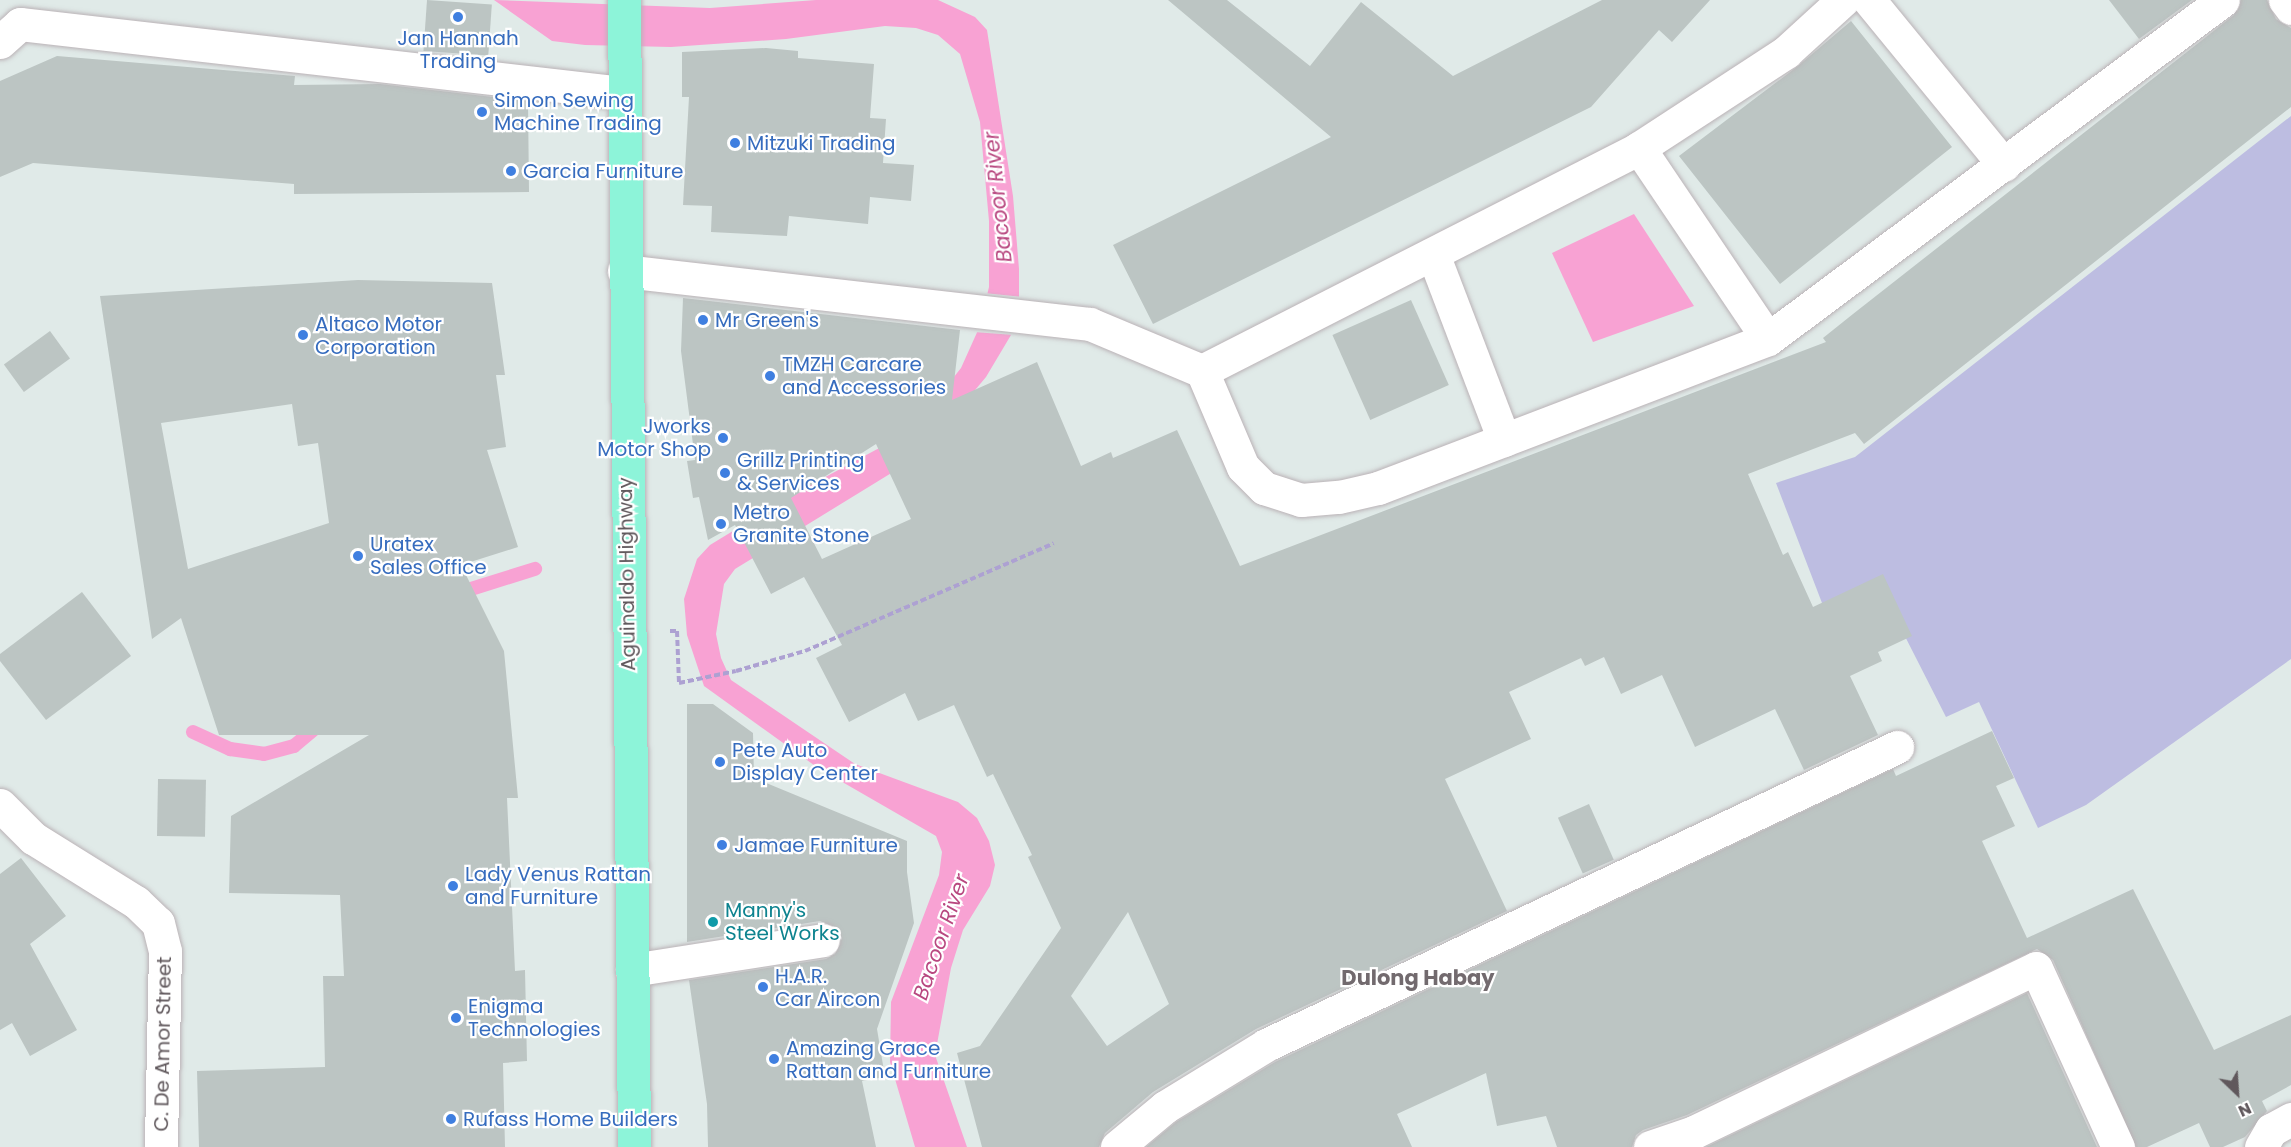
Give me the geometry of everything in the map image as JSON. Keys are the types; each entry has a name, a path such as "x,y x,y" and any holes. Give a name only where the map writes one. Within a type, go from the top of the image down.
{"highway":[{"name":"Aguinaldo Highway","path":"624,0 624,271 634,1147"}],"street":[{"path":"1202,370 1640,148 1786,52 1843,0"},
{"path":"1869,0 2004,165"},
{"path":"624,271 1090,324 1202,370 1243,467 1264,488 1301,500 1378,488 1768,339 2223,0"},
{"path":"2285,0 2291,8"},
{"path":"10,22 624,93"},
{"path":"1640,148 1768,339"},
{"path":"1433,254 1504,440"},
{"path":"1118,1147 1165,1107 1266,1045 1897,747"},
{"name":"C. De Amor Street","path":"0,805 33,838 135,902 158,923 165,951 161,1147"},
{"path":"632,970 823,940"},
{"path":"1650,1147 1694,1132 2036,968 2118,1147"},
{"path":"2261,1147 2271,1130 2291,1119"}],"path":[{"path":"669,631 676,631 679,683 736,671 805,651 1054,543"}],"shaded area":[{"path":"2291,116 2291,659 2086,805 2038,828 1979,702 1946,717 1885,597 1827,616 1776,483 1855,457"}],"water":[{"name":"Bacoor River","path":"494,0 710,8 816,0 938,0 975,17 987,30 1013,196 1019,269 1019,300 1011,335 986,377 950,420 893,472 735,569 724,584 716,634 721,658 731,680 855,764 958,802 977,818 989,841 995,865 990,886 963,930 951,968 935,1055 967,1147 915,1147 890,1062 891,1002 939,875 942,852 936,836 818,768 704,686 687,635 684,599 697,559 710,545 790,496 883,446 935,401 961,368 979,328 989,287 989,221 980,122 960,54 938,35 916,28 885,26 786,39 671,47 585,45 552,41"},
{"path":"1634,214 1694,306 1593,342 1552,253"}],"pier":[{"path":"984,293 1022,297 1014,335 974,332"}],"building":[{"name":"Jan Hannah Trading","path":"427,0 492,5 488,55 423,51"},
{"path":"1168,0 1227,0 1310,66 1361,2 1453,76 1602,0 1710,0 1672,42 1659,30 1591,107 1153,324 1113,245 1331,137"},
{"path":"2109,0 2192,0 2139,39"},
{"path":"2241,0 2267,0 2276,19 2291,28 2291,107 1864,444 1855,433 1748,474 1783,555 1788,552 1813,607 1883,574 1912,636 1878,652 1882,661 1850,676 1878,735 1804,770 1775,709 1695,747 1662,675 1621,694 1604,657 1585,666 1581,658 1509,692 1531,739 1445,779 1507,911 1256,1029 1153,1092 1105,1133 1099,1147 982,1147 957,1053 980,1046 1061,928 1028,857 1032,855 993,774 987,777 954,705 918,721 905,693 849,722 816,658 842,645 804,577 771,594 735,525 708,540 699,497 693,498 687,461 695,460 681,351 683,298 960,330 952,400 1037,362 1081,466 1111,452 1113,458 1177,430 1240,566 1826,342 1823,338 2234,15","holes":["876,444 911,519 822,559 791,498","1128,912 1169,1004 1107,1046 1071,996"]},
{"path":"1851,21 1952,147 1780,284 1679,156 1798,66"},
{"path":"766,48 798,51 798,58 874,64 870,118 886,119 883,163 914,165 911,201 870,197 868,224 789,216 787,236 711,232 712,206 683,205 689,97 682,97 682,52"},
{"path":"57,56 295,76 294,85 380,84 528,101 529,192 294,194 294,184 33,163 0,177 0,81"},
{"path":"358,280 492,283 505,375 496,375 506,447 487,450 518,547 461,565 504,651 518,798 507,798 515,971 525,970 527,1061 503,1063 505,1147 199,1147 197,1071 325,1067 323,976 344,976 340,895 229,893 231,816 369,735 219,735 181,618 152,639 100,296","holes":["292,404 298,446 318,443 329,523 188,569 161,423"]},
{"path":"1411,300 1449,385 1370,420 1332,335"},
{"path":"50,331 70,359 24,392 4,365"},
{"path":"82,592 131,656 46,720 0,661 0,654"},
{"path":"687,704 713,704 753,733 754,778 907,841 907,872 914,923 877,1029 885,1077 862,1081 876,1147 708,1147 707,1104 689,980 826,959 835,954 842,938 837,928 820,921 687,942"},
{"path":"1992,731 2014,778 1996,786 2015,826 1982,841 2027,938 2133,889 2214,1050 2291,1015 2291,1085 2262,1101 2267,1111 2245,1137 2223,1147 2210,1147 2199,1123 2147,1147 2136,1147 2053,960 2037,949 1687,1115 1643,1130 1636,1135 1632,1147 1557,1147 1546,1116 1497,1126 1486,1073 1397,1114 1412,1147 1146,1147 1176,1122 1275,1062 1893,769 1896,776"},
{"path":"158,779 206,780 205,837 157,836"},
{"path":"1589,804 1614,860 1583,874 1558,818"},
{"path":"21,858 66,916 30,944 77,1030 30,1056 12,1023 0,1030 0,874"},
{"path":"2027,993 2097,1147 1706,1147"}],"waterway":[{"path":"455,594 535,569"},
{"path":"193,732 230,749 264,754 294,746 321,723"}],"place":[{"name":"Jan Hannah Trading","path":"458,17"},
{"name":"Simon Sewing Machine Trading","path":"482,112"},
{"name":"Mitzuki Trading","path":"735,143"},
{"name":"Garcia Furniture","path":"511,171"},
{"name":"Mr Green's","path":"703,320"},
{"name":"Altaco Motor Corporation","path":"303,335"},
{"name":"TMZH Carcare and Accessories","path":"770,376"},
{"name":"Jworks Motor Shop","path":"723,438"},
{"name":"Grillz Printing & Services","path":"725,473"},
{"name":"Metro Granite Stone","path":"721,524"},
{"name":"Uratex Sales Office","path":"358,556"},
{"name":"Pete Auto Display Center","path":"720,762"},
{"name":"Jamae Furniture","path":"722,845"},
{"name":"Lady Venus Rattan and Furniture","path":"453,886"},
{"name":"Manny's Steel Works","path":"713,922"},
{"name":"H.A.R. Car Aircon","path":"763,987"},
{"name":"Enigma Technologies","path":"456,1018"},
{"name":"Amazing Grace Rattan and Furniture","path":"774,1059"},
{"name":"Rufass Home Builders","path":"451,1119"}],"district":[{"name":"Dulong Habay","path":"1418,978"}]}
